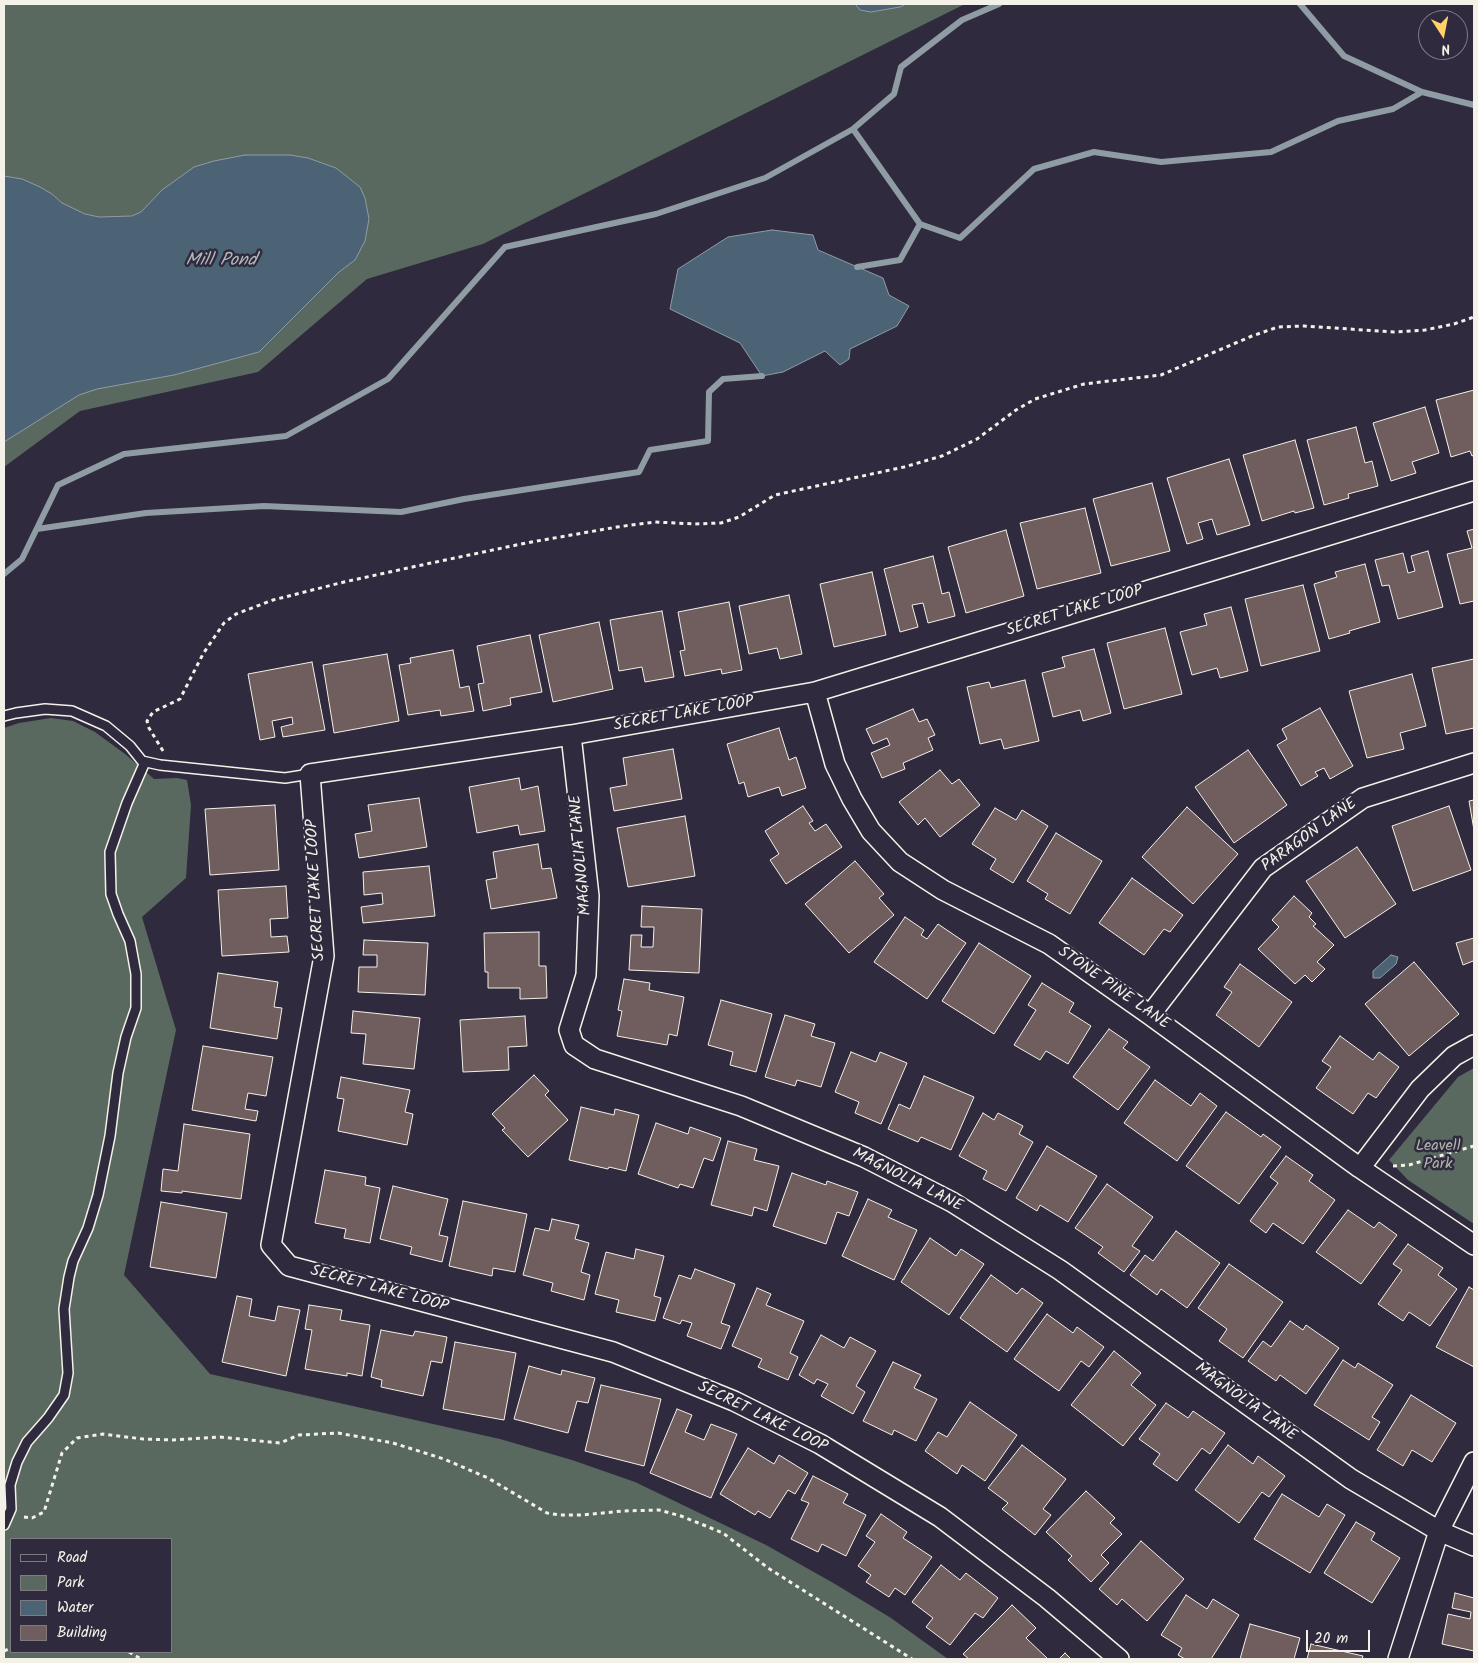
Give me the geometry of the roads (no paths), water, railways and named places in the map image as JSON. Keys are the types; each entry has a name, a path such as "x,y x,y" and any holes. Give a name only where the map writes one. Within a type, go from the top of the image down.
{"street":[{"name":"SECRET LAKE LOOP","path":"1118,1659 1047,1598 940,1517 820,1444 734,1401 613,1352 289,1266 271,1245 324,956 310,774 571,735 815,692 1474,490"},
{"name":"STONE PINE LANE","path":"815,692 835,764 852,799 871,831 900,862 942,890 1049,944 1150,1014 1360,1168 1474,1245"},
{"name":"MAGNOLIA LANE","path":"571,735 589,896 586,975 569,1030 574,1045 595,1059 742,1106 864,1156 952,1202 1060,1270 1351,1479 1439,1531 1474,1546"},
{"name":"PARAGON LANE","path":"1150,1014 1263,868 1363,798 1474,763"},
{"path":"1360,1168 1420,1089 1454,1056 1474,1044"},
{"path":"1398,1659 1439,1531 1474,1462"}],"lane":[{"path":"4,716 45,709 72,711 106,726 130,746 142,761 160,765 285,778 310,774"},
{"path":"4,1525 11,1510 10,1485 17,1462 27,1442 48,1418 64,1395 68,1373 64,1310 69,1277 73,1261 88,1228 98,1195 110,1136 118,1073 126,1037 136,1008 136,974 130,941 111,894 110,852 126,803 146,762"}],"water":[{"path":"855,4 906,4 900,7 871,12 860,10"},
{"name":"Mill Pond","path":"245,155 290,155 308,158 336,168 360,187 365,198 369,219 365,241 355,260 339,272 259,352 174,375 97,389 79,395 4,442 4,176 22,179 40,187 62,203 85,214 99,217 132,216 141,212 162,190 194,167"},
{"path":"772,230 813,235 818,250 883,278 889,295 909,306 897,326 850,349 849,359 840,365 825,351 783,372 762,376 740,343 670,309 678,269 728,237"},
{"path":"1391,955 1398,957 1396,964 1380,978 1373,978 1373,971"}],"waterway":[{"path":"853,129 894,94 901,67 962,20 999,4"},
{"path":"1300,4 1344,56 1422,92"},
{"path":"4,574 22,559 58,485 124,454 286,436 388,379 505,247 656,214 765,178 853,129 920,224 960,238 1034,169 1094,152 1161,162 1271,152 1338,121 1393,109 1422,92 1474,105"},
{"path":"857,267 900,260 920,224"},
{"path":"37,529 146,513 264,506 401,512 464,499 639,472 650,450 708,441 709,392 723,379 762,376"}],"park label":[{"name":"Leavell Park","path":"1438,1156"}]}
